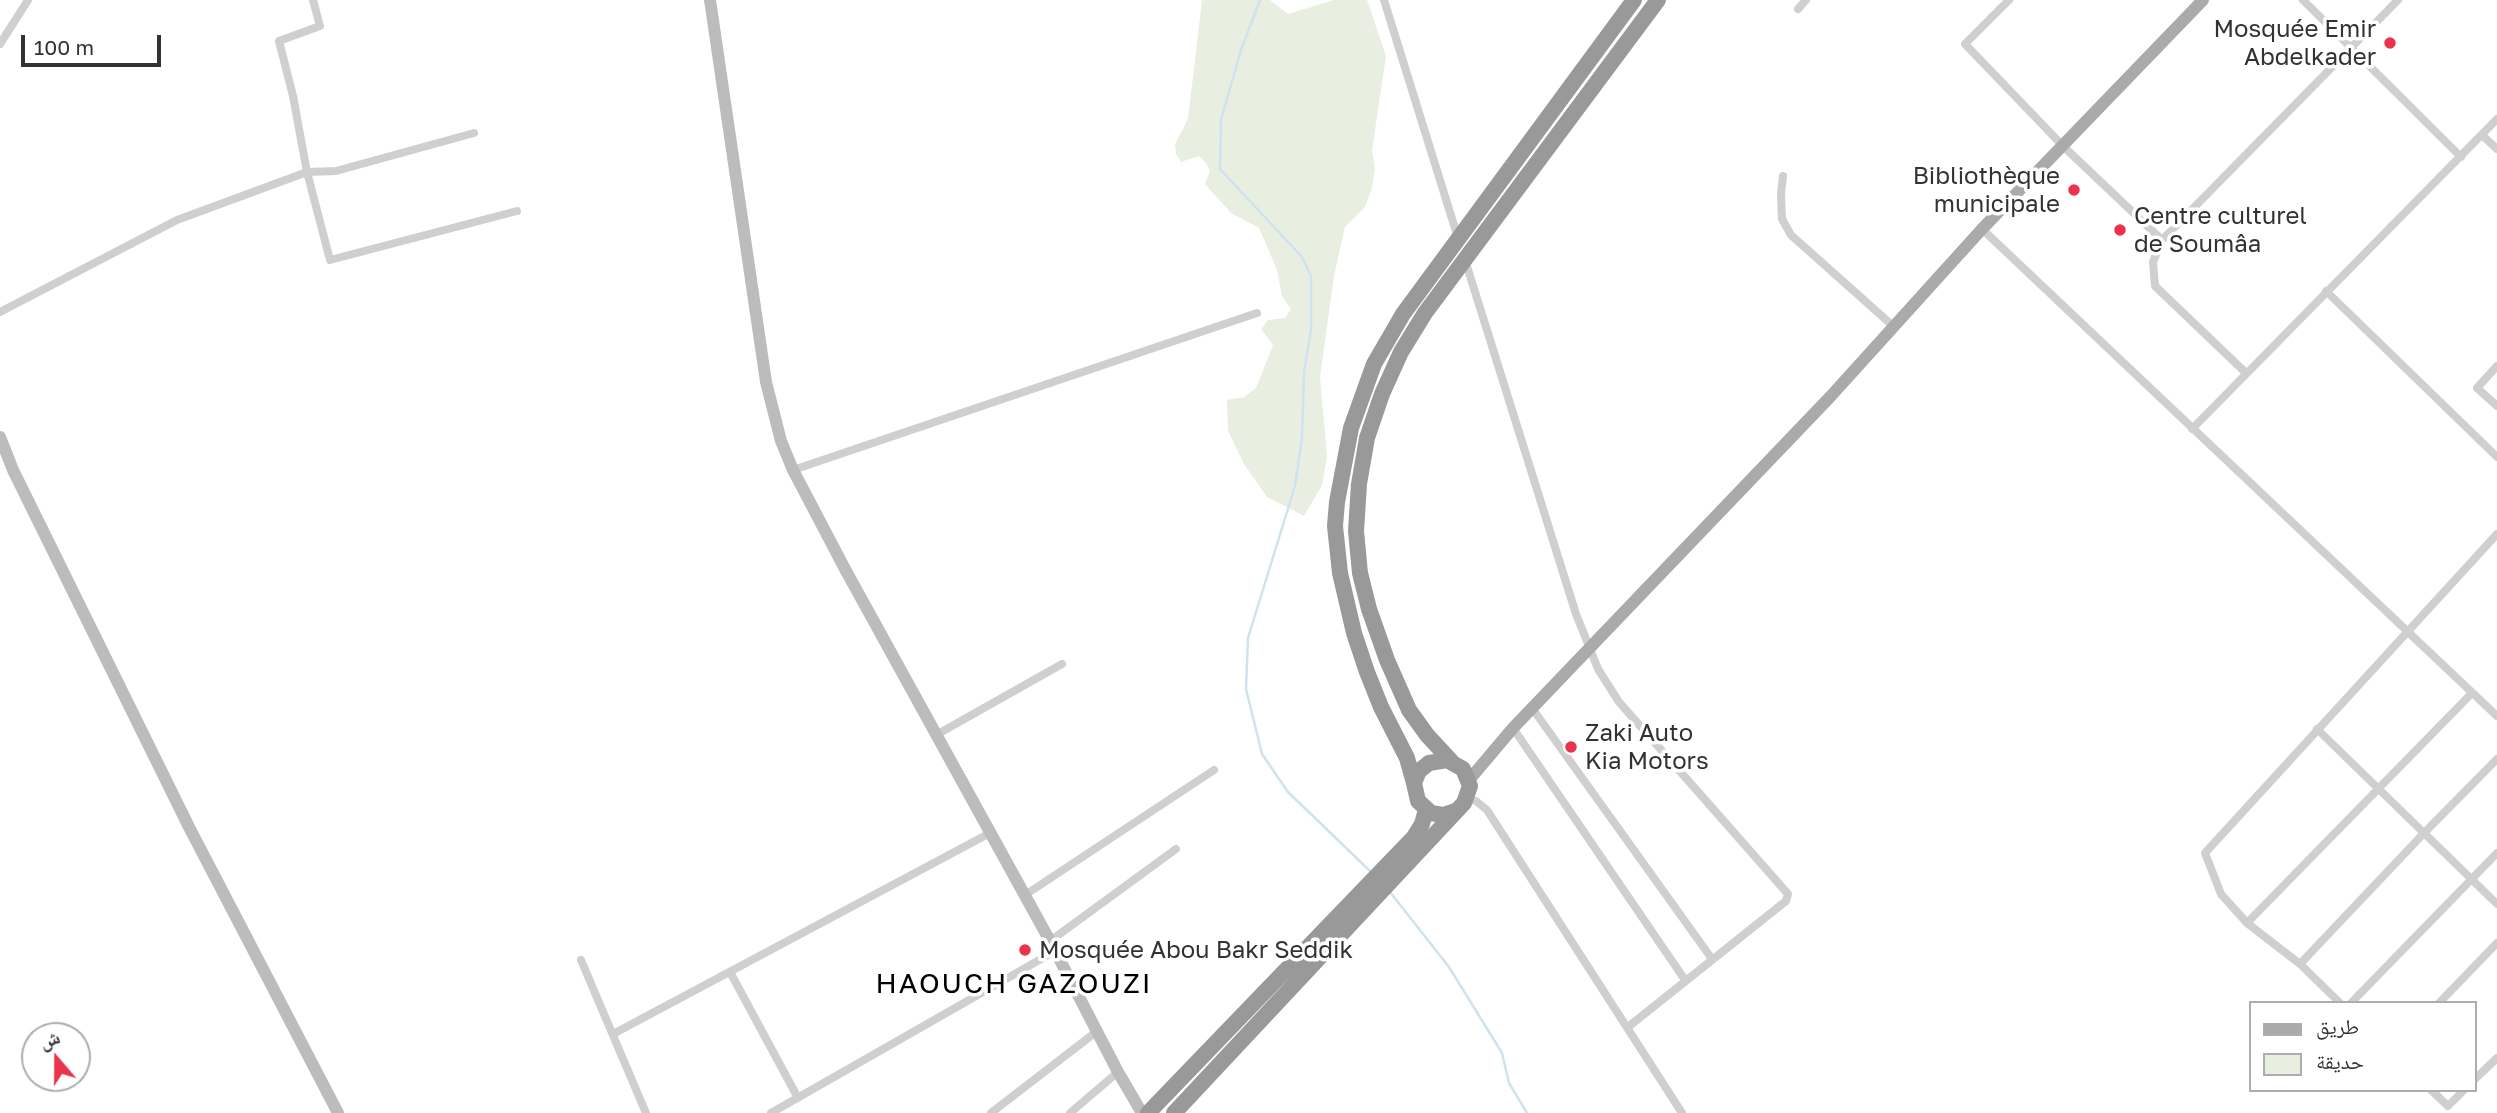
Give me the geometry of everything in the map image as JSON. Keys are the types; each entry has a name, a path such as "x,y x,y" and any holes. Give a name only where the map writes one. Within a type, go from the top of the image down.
{"highway":[{"path":"1455,811 1443,815 1426,810 1418,801 1407,758 1381,707 1354,633 1340,573 1335,526 1350,428 1374,364 1403,314 1634,0"},
{"path":"1145,1113 1467,798 1469,780 1463,769 1452,762 1415,720 1401,695 1369,609 1360,573 1356,531 1359,484 1367,438 1382,394 1401,352 1425,313 1658,0"},
{"path":"1415,783 1419,771 1429,763 1440,760 1452,762"},
{"path":"1389,872 1419,831 1426,810"},
{"path":"1174,1113 1368,894"}],"main road":[{"path":"1469,780 1513,728 1830,397 1982,229 2203,0"}],"street":[{"path":"0,44 28,0"},
{"path":"313,0 320,26 279,41 293,96 307,172 330,260 517,211"},
{"path":"710,0 766,382 781,441 793,470 1053,946 1096,1032 1145,1113"},
{"path":"1384,0 1458,237"},
{"path":"1798,9 1806,0"},
{"path":"2009,0 1965,44 2063,146 2162,240"},
{"path":"2303,0 2461,157"},
{"path":"2246,373 2155,286 2153,262 2162,240 2398,0"},
{"path":"2192,429 2497,119"},
{"path":"0,312 177,220 307,172 336,171 474,133"},
{"path":"2482,135 2497,149"},
{"path":"1783,176 1782,219 1791,235 1893,326"},
{"path":"1982,229 2407,634 2497,716"},
{"path":"1465,260 1589,651 1619,702 1787,890 1786,901 1628,1027"},
{"path":"2326,291 2497,457"},
{"path":"793,470 1257,313"},
{"path":"2497,366 2477,387 2497,406"},
{"path":"0,437 13,470 188,827 338,1113"},
{"path":"0,450 13,470"},
{"path":"2338,1001 2300,964 2247,923 2221,894 2205,853 2497,534"},
{"path":"936,735 1062,664"},
{"path":"2247,923 2472,693"},
{"path":"1532,708 1712,958"},
{"path":"1513,728 1685,980"},
{"path":"2317,729 2497,904"},
{"path":"2300,964 2497,759"},
{"path":"1024,895 1214,770"},
{"path":"1467,798 1487,810 1682,1113"},
{"path":"613,1034 990,834"},
{"path":"771,1113 1053,946 1176,849"},
{"path":"2353,1001 2497,853"},
{"path":"2441,1001 2497,943"},
{"path":"581,960 646,1113"},
{"path":"730,972 798,1098"},
{"path":"991,1113 1096,1032"},
{"path":"2476,1078 2497,1058"},
{"path":"1070,1113 1118,1072"},
{"path":"2433,1092 2448,1106 2462,1092"}],"green space":[{"path":"1202,0 1270,0 1288,14 1334,0 1367,0 1386,56 1372,151 1375,168 1372,188 1365,207 1345,227 1334,276 1320,377 1327,456 1322,485 1304,516 1267,497 1244,464 1228,431 1227,400 1244,397 1256,388 1273,345 1261,329 1268,320 1285,318 1291,309 1282,296 1277,270 1259,228 1231,213 1205,184 1210,171 1199,156 1181,162 1176,154 1175,144 1188,119"}],"waterway":[{"path":"1260,0 1241,50 1221,120 1220,169 1302,257 1311,276 1311,330 1304,372 1302,437 1295,486 1248,638 1246,689 1262,754 1288,792 1371,872"},
{"path":"1390,892 1449,967 1502,1053 1509,1083 1527,1113"}],"place":[{"name":"Mosquée Emir Abdelkader","path":"2390,43"},
{"name":"Bibliothèque municipale","path":"2074,190"},
{"name":"Centre culturel de Soumâa","path":"2120,230"},
{"name":"Zaki Auto Kia Motors","path":"1571,747"},
{"name":"Mosquée Abou Bakr Seddik","path":"1025,950"}],"district":[{"name":"HAOUCH GAZOUZI","path":"1014,984"}]}
